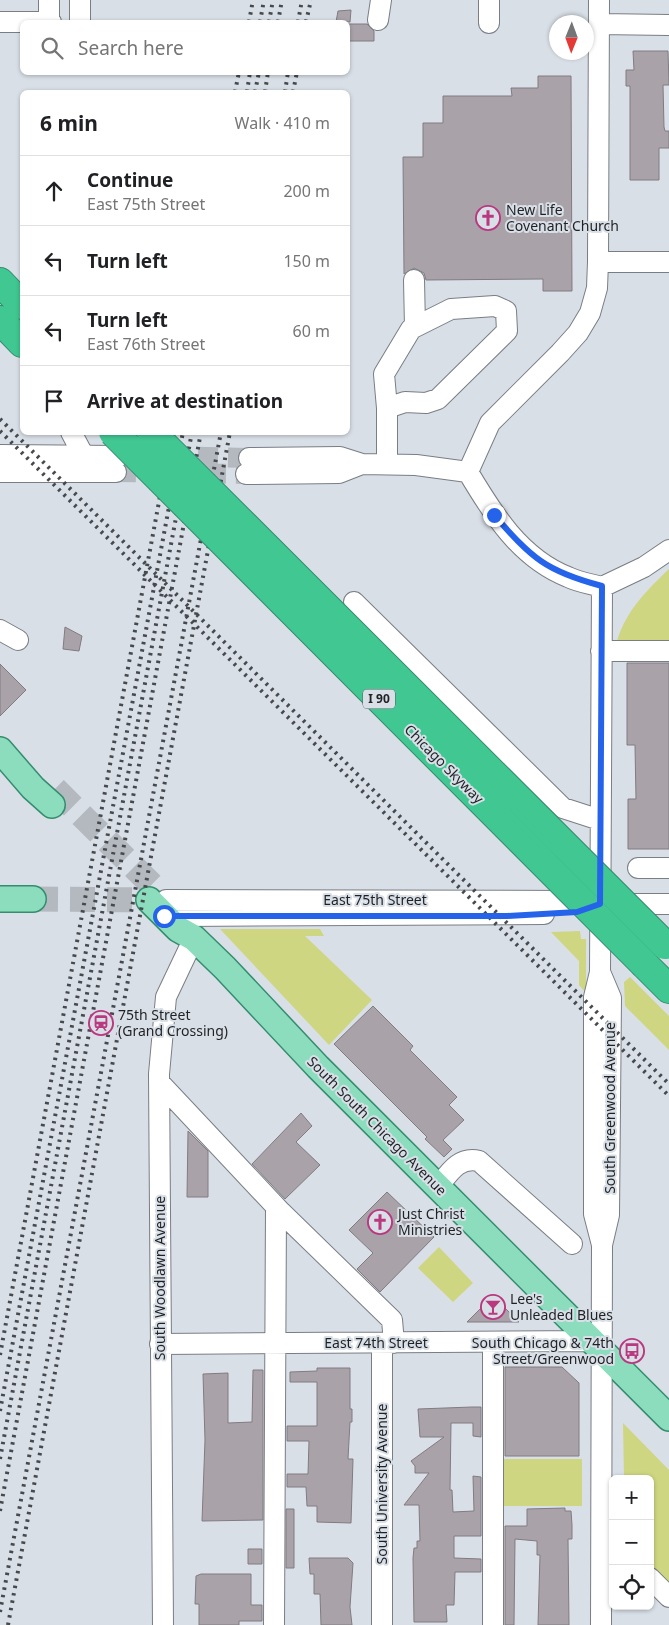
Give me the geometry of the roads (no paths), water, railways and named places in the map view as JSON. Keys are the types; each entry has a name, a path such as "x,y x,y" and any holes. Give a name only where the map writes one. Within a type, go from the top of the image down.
{"highway":[{"path":"0,282 20,302"},
{"path":"0,320 20,341"},
{"name":"Chicago Skyway","path":"154,435 667,946"},
{"name":"Chicago Skyway","path":"116,453 669,989"}],"main road":[{"path":"5,755 43,778 53,797"},
{"path":"0,899 32,906 0,912"},
{"name":"South South Chicago Avenue","path":"160,905 187,921 194,938 318,1067 669,1418"}],"street":[{"path":"49,0 50,20"},
{"path":"80,0 80,20"},
{"path":"378,20 381,0"},
{"path":"489,0 489,23"},
{"path":"468,472 490,423 578,333 590,313 597,288 600,0"},
{"path":"0,22 20,22"},
{"path":"600,24 669,25"},
{"path":"598,262 669,262"},
{"path":"414,280 415,327"},
{"path":"0,294 20,334"},
{"path":"387,464 388,408 384,374 411,329 451,309 495,306 506,311 508,319 507,331 438,399 426,403 404,402 388,408"},
{"path":"72,435 87,464"},
{"path":"0,472 87,464 116,453"},
{"path":"0,455 87,464"},
{"path":"247,466 339,473 362,464 387,464 416,465 468,472"},
{"path":"468,472 494,515 535,558 568,578 602,586 644,567 669,550"},
{"name":"South Greenwood Avenue","path":"602,586 600,972 594,997 594,1214 602,1245 596,1346 607,1534 602,1625"},
{"path":"354,602 563,808 600,820"},
{"path":"0,630 18,640"},
{"path":"601,651 669,652"},
{"path":"638,868 669,868"},
{"name":"East 75th Street","path":"160,905 507,916 577,912 600,904 669,904"},
{"name":"South Woodlawn Avenue","path":"163,1625 159,1082 166,998 194,938"},
{"name":"South University Avenue","path":"159,1082 276,1207 392,1320 388,1343 382,1625"},
{"path":"438,1187 458,1163 472,1159 479,1161 572,1244"},
{"path":"274,1625 276,1207"},
{"path":"493,1342 493,1625"},
{"name":"East 74th Street","path":"160,1344 493,1342 596,1346"},
{"path":"654,1582 669,1597"}],"tunnel":[{"path":"168,456 249,458"},
{"path":"116,472 246,474"},
{"path":"55,789 152,885"},
{"path":"33,899 149,900"}],"railway":[{"path":"249,20 253,0"},
{"path":"260,20 264,0"},
{"path":"269,20 273,0"},
{"path":"278,20 282,0"},
{"path":"298,20 302,0"},
{"path":"306,20 311,0"},
{"path":"235,90 238,75"},
{"path":"247,90 250,75"},
{"path":"255,90 258,75"},
{"path":"265,90 268,75"},
{"path":"285,90 288,75"},
{"path":"293,90 296,75"},
{"path":"0,419 669,1084"},
{"path":"0,431 669,1096"},
{"path":"0,1355 171,435"},
{"path":"0,1411 182,435"},
{"path":"0,1459 191,435"},
{"path":"0,1511 200,435"},
{"path":"0,1612 220,435"},
{"path":"8,1625 229,435"}],"place":[{"name":"New Life Covenant Church","path":"488,218"},
{"name":"75th Street (Grand Crossing)","path":"101,1023"},
{"name":"Just Christ Ministries","path":"380,1222"},
{"name":"Lee's Unleaded Blues","path":"493,1307"},
{"name":"South Chicago & 74th Street/Greenwood","path":"632,1351"}]}
